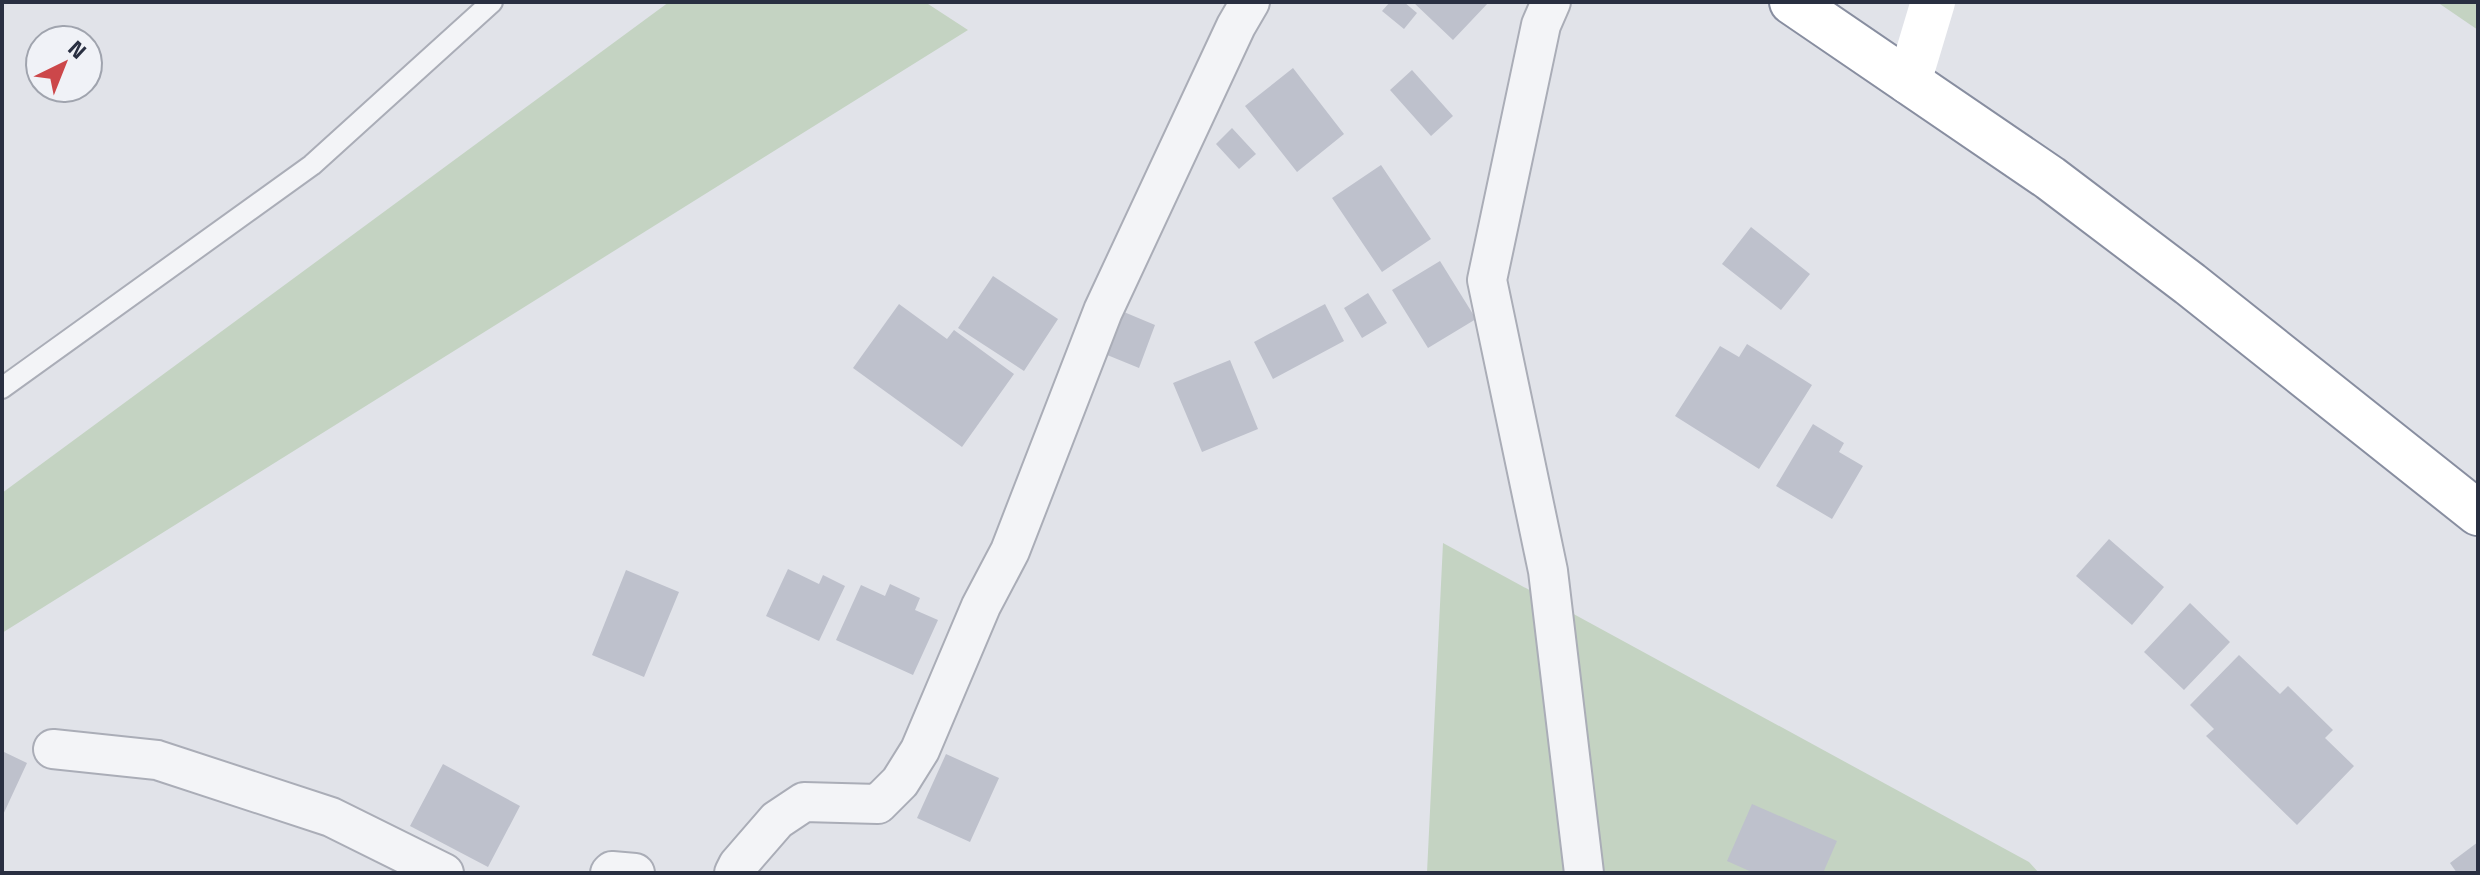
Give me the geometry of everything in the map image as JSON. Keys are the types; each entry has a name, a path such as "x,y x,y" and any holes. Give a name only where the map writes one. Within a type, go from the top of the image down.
{"main road":[{"path":"1792,2 2074,196 2203,294 2478,513"},
{"path":"1909,82 1933,2"}],"street":[{"path":"734,873 777,820 804,802 878,804 900,782 920,750 981,606 1010,551 1103,311 1250,2"},
{"path":"1551,2 1541,25 1487,280 1548,571 1584,873"},
{"path":"53,749 157,760 331,817 444,873"},
{"path":"610,873 635,873"}],"lane":[{"path":"2,388 312,165 492,2"}],"green space":[{"path":"669,2 925,2 968,30 2,633 2,493"},
{"path":"2437,2 2478,2 2478,30"},
{"path":"1443,543 2029,862 2039,873 1427,873"}],"building":[{"path":"1390,2 1404,2 1417,13 1404,29 1382,11"},
{"path":"1413,2 1489,2 1453,40"},
{"path":"1293,68 1344,134 1297,172 1245,106"},
{"path":"1412,70 1453,116 1431,136 1390,90"},
{"path":"1232,128 1256,154 1239,169 1216,144"},
{"path":"1381,165 1431,239 1382,272 1332,198"},
{"path":"1751,227 1810,274 1781,310 1722,264"},
{"path":"1440,261 1476,319 1428,348 1392,290"},
{"path":"993,276 1058,319 1024,371 958,328"},
{"path":"1368,293 1387,323 1362,338 1344,308"},
{"path":"899,304 947,339 954,330 1014,374 962,447 853,368"},
{"path":"1325,304 1344,341 1273,379 1254,342"},
{"path":"1112,307 1155,325 1139,368 1095,350"},
{"path":"1747,344 1812,385 1759,469 1675,416 1720,346 1739,357"},
{"path":"1230,360 1258,429 1202,452 1173,383"},
{"path":"1813,424 1844,443 1839,452 1863,466 1832,519 1776,486"},
{"path":"2109,539 2164,587 2132,625 2076,576"},
{"path":"788,569 819,584 823,575 845,586 819,641 766,616"},
{"path":"626,570 679,592 644,677 592,655"},
{"path":"890,584 920,598 915,610 938,620 913,675 836,640 861,585 885,596"},
{"path":"2190,603 2230,642 2184,690 2144,652"},
{"path":"2239,655 2280,694 2288,686 2333,730 2325,738 2354,766 2297,825 2206,736 2214,729 2190,705"},
{"path":"2,751 27,763 2,817"},
{"path":"946,754 999,778 970,842 917,818"},
{"path":"443,764 520,806 488,867 410,826"},
{"path":"1752,804 1837,841 1823,873 1754,873 1727,861"},
{"path":"2478,842 2478,873 2457,873 2450,863"}]}
